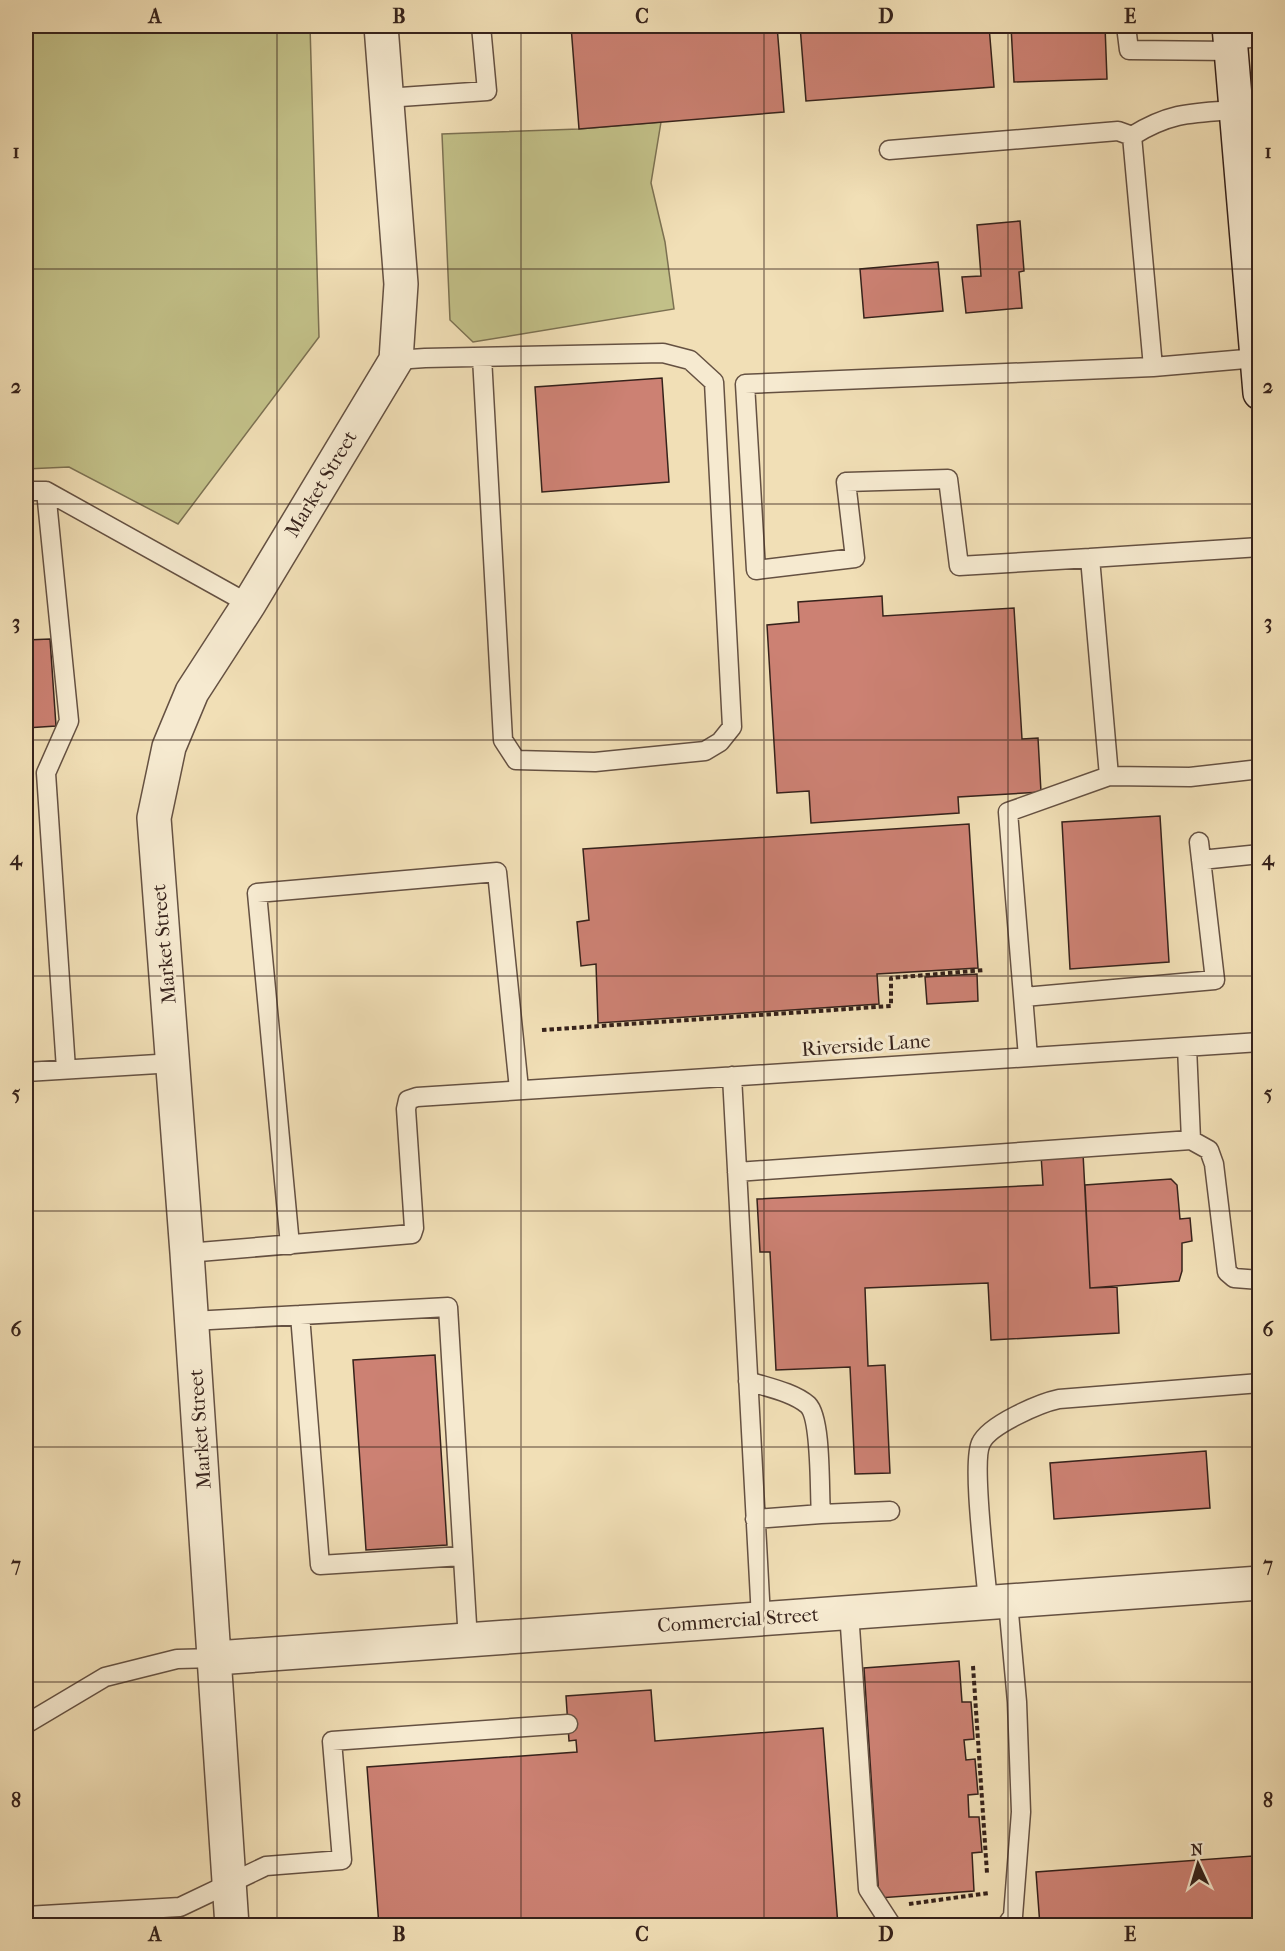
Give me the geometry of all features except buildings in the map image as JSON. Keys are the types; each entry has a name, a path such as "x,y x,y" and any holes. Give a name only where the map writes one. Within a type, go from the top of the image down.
{"street":[{"name":"Market Street","path":"232,1926 188,1253 154,818 169,747 187,703 396,360 401,284 381,26"},
{"path":"1238,38 1237,110 1255,293 1260,393"},
{"name":"Commercial Street","path":"216,1658 1260,1583"}],"lane":[{"path":"386,98 487,91 481,26"},
{"path":"1126,26 1129,50 1238,38"},
{"path":"1132,136 1157,120 1183,114 1237,110"},
{"path":"889,150 1118,131 1132,136"},
{"path":"1132,136 1153,367"},
{"path":"396,360 482,357 663,353 690,360 714,382 732,727 720,742 705,751 595,762 516,760 504,740 482,357"},
{"path":"1257,358 1153,367 745,384 756,570 855,558 846,482 948,479 959,566 1260,547"},
{"path":"26,491 46,491 249,604"},
{"path":"46,491 69,721 46,773 66,1070"},
{"path":"1090,558 1109,776"},
{"path":"1029,1057 1008,812 1109,776 1190,777 1260,769"},
{"path":"1024,997 1215,980 1198,842"},
{"path":"1201,860 1260,854"},
{"path":"188,1253 290,1245 258,893 496,872 519,1089"},
{"name":"Riverside Lane","path":"290,1245 412,1234 414,1228 406,1109 408,1100 476,1091 1260,1042"},
{"path":"1187,1047 1191,1140"},
{"path":"26,1072 174,1062"},
{"path":"732,1076 761,1618"},
{"path":"737,1172 1191,1140 1209,1150 1214,1164 1227,1272 1234,1278 1260,1280"},
{"path":"192,1321 448,1307 468,1641"},
{"path":"300,1315 320,1565 462,1556"},
{"path":"748,1381 796,1398 809,1406 815,1421 821,1514"},
{"path":"1006,1926 1012,1916 1021,1812 1017,1702 998,1602 977,1459 986,1435 1028,1411 1059,1399 1260,1383"},
{"path":"755,1519 890,1511"},
{"path":"849,1612 868,1889 892,1926"},
{"path":"26,1724 105,1677 177,1659 216,1658"},
{"path":"26,1916 180,1907 266,1866 342,1860 333,1741 568,1724"}],"path":[{"path":"542,1030 891,1006 891,978 984,970"},
{"path":"903,1908 911,1902 989,1894 973,1666"}],"shaded area":[{"path":"26,26 310,26 319,337 178,524 69,467 26,469"},
{"path":"661,122 651,183 665,242 674,309 473,342 450,320 442,134 579,129"}]}
